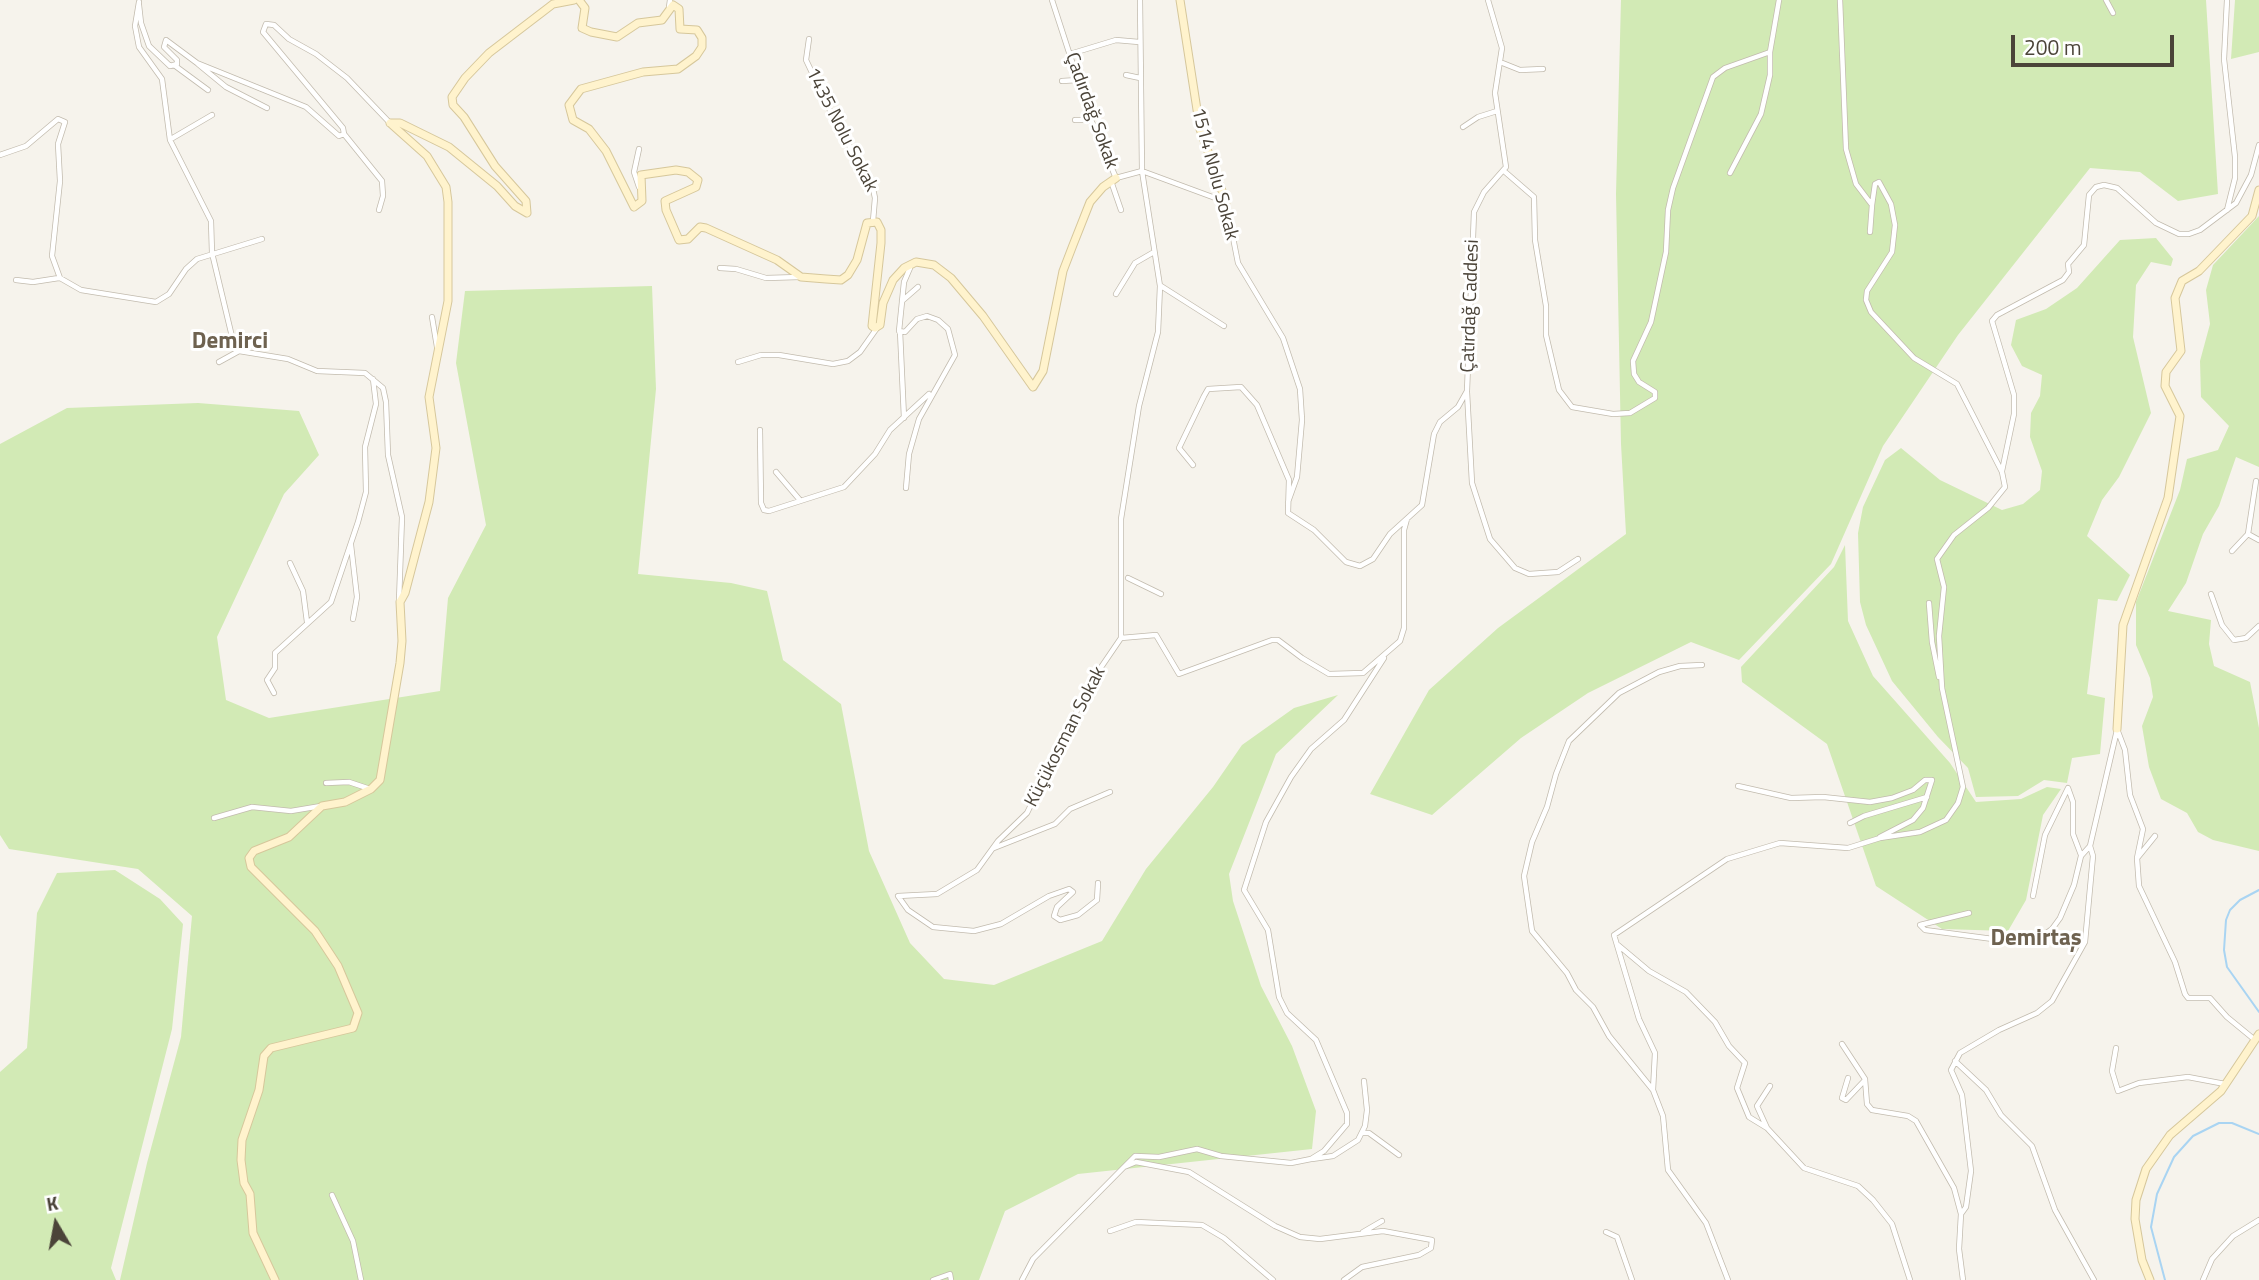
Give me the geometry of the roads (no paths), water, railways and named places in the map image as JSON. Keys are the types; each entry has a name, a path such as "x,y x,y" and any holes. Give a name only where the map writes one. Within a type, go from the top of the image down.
{"street":[{"path":"390,123 400,123 449,147 497,186 515,206 527,213 526,201 495,166 464,117 453,105 452,97 465,78 489,53 553,4 573,0"},
{"path":"579,0 585,8 582,28 609,37 617,37 638,23 662,20 669,3 679,9 680,29 697,30 702,38 702,47 690,62 670,72 643,72 581,89 569,105 573,120 589,129 606,151 634,207 642,201 634,172 639,149"},
{"name":"Çadırdağ Sokak","path":"916,262 934,265 951,278 983,316 1033,387 1043,371 1063,271 1073,245 1090,202 1113,179 1052,0"},
{"path":"1140,0 1142,171 1160,286 1158,332 1139,406 1121,519 1121,638 1156,635 1179,674 1272,640 1278,640 1302,659 1329,674 1363,673 1384,658"},
{"name":"1514 Nolu Sokak","path":"1180,0 1200,129 1226,202 1238,263 1283,338 1300,389 1302,420 1297,477 1289,502"},
{"path":"1488,0 1502,48 1495,93 1506,159 1504,171 1534,197 1535,240 1546,306 1546,335 1559,390 1572,407 1613,414 1630,413 1655,398 1655,393 1634,374 1633,361 1651,322 1667,252 1668,211 1673,188 1713,77 1725,68 1769,52"},
{"path":"1730,173 1761,114 1770,75 1769,52 1779,0"},
{"path":"1840,0 1846,149 1856,184 1872,205"},
{"path":"2106,0 2113,13"},
{"path":"2227,0 2224,59 2235,178 2227,211"},
{"path":"140,1 140,19 149,46 166,64 174,65 208,90"},
{"path":"140,1 135,26 137,36 143,53 162,79 170,139 209,214 212,253 234,345 239,351"},
{"path":"379,210 383,196 382,181 344,134 344,128 271,44 263,32 266,24 274,25 289,39 335,68 427,156 446,187 449,220 446,262 449,291 429,397 436,431 429,502 405,593 400,602"},
{"name":"1435 Nolu Sokak","path":"809,39 806,60 836,124 873,184 873,221"},
{"path":"174,65 177,60 164,47 166,40 226,87 267,108"},
{"path":"1070,54 1116,40 1139,42"},
{"path":"1500,62 1520,70 1543,69"},
{"path":"197,63 306,107 339,136 344,134"},
{"path":"1126,75 1140,78"},
{"path":"1062,81 1078,80"},
{"path":"1464,127 1478,117 1497,111"},
{"path":"170,139 212,115"},
{"path":"0,155 26,146 58,119 65,122 58,144 60,181 52,249 60,278"},
{"path":"1075,120 1091,120"},
{"path":"2002,472 2014,414 2014,395 1992,321 1997,315 2063,279 2068,272 2068,264 2084,245 2090,195 2096,187 2117,188 2156,223 2179,234 2200,230 2236,203 2251,175 2259,145"},
{"path":"639,187 640,176 647,173 676,170 688,172 698,180 696,187 669,198 665,205 679,240 688,239 700,228 706,228 777,260 801,277"},
{"path":"1121,210 1113,179 1142,171 1226,202"},
{"name":"Çatırdağ Caddesi","path":"1289,502 1288,513 1314,530 1353,566 1360,566 1373,559 1391,534 1422,505 1434,434 1467,391 1474,212 1484,192 1504,171"},
{"path":"1870,232 1875,184 1879,182 1891,204 1895,225 1892,252 1867,291 1871,312 1914,358 1957,384 2002,472 2005,487 2000,496 1954,535 1937,559 1944,587 1939,636 1942,688"},
{"path":"1961,1214 1966,1207 1971,1171 1962,1095 1951,1070 1954,1060 1999,1030 2037,1013 2052,1001 2085,942 2092,856 2090,846 2117,729 2123,625 2168,498 2180,416 2165,386 2166,372 2181,351 2175,298 2182,281 2199,271 2252,216 2259,190"},
{"path":"720,268 736,268 766,278 841,280 848,275 856,260 867,223 873,221 881,230 870,321 877,328"},
{"path":"16,280 33,282 60,278 88,292 156,302 169,294 186,269 197,259 262,239"},
{"path":"1116,294 1135,263 1154,253"},
{"path":"904,418 900,331 902,302 908,269 916,262"},
{"path":"738,362 779,355 833,364 848,361 860,352 877,328 893,280 904,268 916,262"},
{"path":"1160,286 1224,326"},
{"path":"902,302 918,287"},
{"path":"900,331 905,332 917,319 927,316 938,320 947,329 955,355 932,391 909,454 906,488"},
{"path":"432,317 438,355"},
{"path":"214,818 252,807 291,811 345,802 371,789 380,780 396,701 402,641 401,510 388,455 385,395 372,376 357,372 317,371 288,359 239,351 219,362"},
{"path":"274,693 267,680 275,668 275,653 331,602 350,544 366,492 365,447 376,404 372,376"},
{"path":"1193,465 1179,448 1208,389 1241,387 1257,405 1289,481 1289,502"},
{"path":"760,430 764,510 844,486 875,454 890,430 932,391"},
{"path":"1467,391 1472,482 1490,539 1516,568 1529,574 1558,572 1578,559"},
{"path":"776,472 800,499"},
{"path":"2232,551 2248,534 2256,481"},
{"path":"1311,1158 1342,1133 1347,1124 1348,1112 1316,1040 1287,1013 1279,997 1268,930 1244,890 1266,822 1291,777 1311,749 1344,720 1384,658 1400,641 1404,628 1404,530 1407,519"},
{"path":"2248,534 2259,540"},
{"path":"350,544 357,597 352,619"},
{"path":"290,563 305,598 307,622"},
{"path":"1128,578 1161,594"},
{"path":"2211,594 2222,625 2234,640 2246,638 2259,626"},
{"path":"1653,1090 1655,1053 1639,1019 1614,941 1618,931 1727,859 1780,843 1848,848 1940,825 1958,803 1963,787 1933,650 1929,603"},
{"name":"Küçükosman Sokak","path":"1098,883 1097,900 1092,907 1078,915 1060,920 1054,916 1055,909 1073,892 1069,889 1049,896 1001,924 974,931 933,927 900,902 899,894 924,896 942,892 977,870 993,848 1030,811 1091,682 1121,638"},
{"path":"1702,665 1673,667 1619,693 1569,741 1532,842 1524,876 1532,931 1567,973 1576,990 1593,1007 1609,1036 1653,1090 1663,1116 1668,1170 1701,1214 1728,1280"},
{"path":"2117,729 2125,750 2130,795 2143,829 2137,858 2139,886 2175,962 2188,998 2210,998 2227,1017 2257,1037 2226,1084 2170,1135 2147,1169 2136,1200 2135,1219 2142,1260 2150,1280"},
{"path":"1738,786 1791,798 1823,797 1870,802 1892,799 1913,790 1925,780 1932,780 1928,797 1913,820 1880,838"},
{"path":"326,783 349,782 371,789"},
{"path":"2033,896 2045,835 2068,788 2073,802 2073,834 2081,856"},
{"path":"993,848 1055,824 1070,809 1111,792"},
{"path":"1850,823 1864,816 1928,797"},
{"path":"275,1280 253,1233 250,1194 244,1183 241,1160 242,1140 259,1090 264,1056 271,1048 353,1028 358,1013 338,966 314,931 251,867 249,858 254,851 289,837 322,806"},
{"path":"2137,858 2155,836"},
{"path":"1969,913 1920,925 1925,930 1976,939 2023,943 2035,941 2052,929 2060,918 2081,856 2090,846"},
{"path":"1614,941 1649,971 1686,992 1715,1022 1729,1046 1745,1063 1737,1088 1742,1106 1749,1117 1767,1128 1804,1168 1865,1190 1892,1224 1910,1280"},
{"path":"1842,1044 1865,1079 1867,1104 1872,1110 1908,1116 1916,1121 1954,1188 1961,1214 1959,1249 1963,1280"},
{"path":"2116,1048 2112,1071 2118,1091 2139,1083 2188,1077 2226,1084"},
{"path":"1954,1060 1986,1090 2001,1115 2032,1146 2055,1210 2094,1280"},
{"path":"1848,1078 1842,1098 1846,1100 1865,1079"},
{"path":"1022,1280 1033,1259 1135,1156 1159,1157 1197,1149 1221,1156 1284,1163 1340,1153 1358,1140 1362,1133 1367,1103 1364,1081"},
{"path":"1767,1128 1757,1107 1770,1086"},
{"path":"1362,1133 1369,1133 1399,1155"},
{"path":"1124,1167 1136,1162 1189,1172 1275,1226 1300,1237 1320,1239 1383,1231 1428,1238 1433,1243 1419,1255 1362,1267 1344,1280"},
{"path":"332,1195 353,1241 361,1280"},
{"path":"2203,1280 2212,1259 2233,1236 2259,1220"},
{"path":"1362,1232 1382,1222"},
{"path":"1110,1231 1136,1223 1202,1225 1224,1238 1273,1280"},
{"path":"1606,1232 1617,1237 1632,1280"},
{"path":"933,1280 950,1274 951,1280"}],"waterway":[{"path":"2259,890 2240,900 2230,910 2226,920 2224,950 2227,967 2259,1012"},
{"path":"2165,1280 2151,1227 2157,1194 2174,1157 2193,1136 2219,1123 2232,1123 2259,1134"}],"district":[{"name":"Demirci","path":"230,342"},
{"name":"Demirtaş","path":"2036,939"}]}
